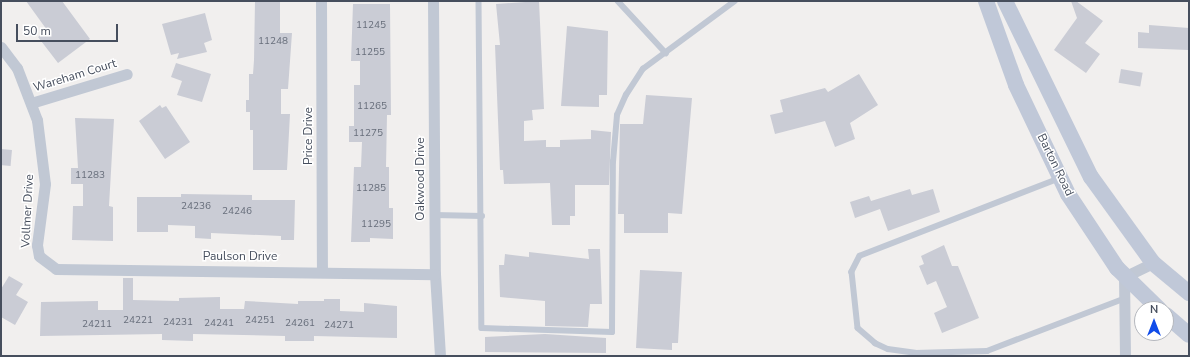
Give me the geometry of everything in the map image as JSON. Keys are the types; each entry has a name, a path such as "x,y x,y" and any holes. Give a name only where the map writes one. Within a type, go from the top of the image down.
{"main road":[{"name":"Barton Road","path":"986,1 1016,85 1061,178 1124,277 1150,301"},
{"path":"1005,1 1091,178 1153,263 1189,293"},
{"path":"1174,323 1189,335"}],"street":[{"name":"Price Drive","path":"321,1 322,271"},
{"name":"Oakwood Drive","path":"432,1 435,274 440,356"},
{"name":"Vollmer Drive","path":"1,47 17,68 37,120 45,184 37,245 39,256 47,263"},
{"name":"Wareham Court","path":"31,103 127,74"},
{"name":"Paulson Drive","path":"47,263 56,269 66,270 322,271 435,274"},
{"path":"1125,356 1123,299 1124,277 1153,263"}],"lane":[{"path":"479,1 482,328 612,332 613,162 617,114 626,95 643,69 734,1"},
{"path":"618,1 666,53"},
{"path":"1061,178 860,256 852,272 858,328 875,344 888,349 915,354 987,351 1123,299"},
{"path":"434,215 482,216"}],"building":[{"path":"26,1 62,1 90,39 58,63 38,37 47,30"},
{"path":"255,1 280,1 280,33 292,33 288,89 281,89 281,114 290,114 287,170 253,170 253,130 250,130 250,112 246,112 246,100 249,100 249,74 253,74"},
{"path":"539,1 544,109 532,110 533,120 524,121 524,141 546,140 546,147 560,147 560,140 591,139 591,130 611,132 609,185 575,185 575,216 570,216 570,225 552,225 550,183 504,184 503,170 500,170 495,45 500,45 496,4"},
{"path":"1071,1 1076,1 1103,21 1085,43 1100,54 1086,73 1054,50 1077,18"},
{"path":"353,4 390,4 391,115 387,115 386,167 389,167 389,208 393,208 393,239 370,238 370,242 351,242 354,167 361,167 362,142 349,142 349,126 354,126 354,85 360,85 360,61 351,61"},
{"path":"205,13 212,40 204,43 207,52 177,59 179,53 171,55 162,24"},
{"path":"1149,25 1189,28 1188,50 1138,48 1138,32 1149,33"},
{"path":"567,26 608,31 607,95 599,95 599,107 561,106"},
{"path":"176,63 211,74 202,102 177,95 182,81 171,77"},
{"path":"1121,69 1143,73 1140,87 1119,83"},
{"path":"859,74 878,105 850,123 855,139 835,147 825,121 775,134 770,115 783,112 780,100 825,88 828,92"},
{"path":"646,95 692,98 682,214 668,213 668,233 624,233 624,214 618,214 620,124 643,124"},
{"path":"160,105 162,108 166,106 190,142 165,159 139,121"},
{"path":"75,118 114,119 109,206 113,207 113,241 72,240 73,206 83,206 83,184 71,184 71,168 78,168"},
{"path":"1,149 12,150 11,166 1,165"},
{"path":"910,189 912,195 933,189 940,212 888,231 880,209 855,218 850,202 869,196 871,201"},
{"path":"181,194 252,195 252,200 295,200 294,240 281,240 281,236 211,233 211,239 195,238 195,226 168,225 168,232 137,232 137,197 181,197"},
{"path":"944,245 952,266 958,266 979,318 942,333 934,313 947,307 936,281 927,285 919,266 924,264 921,256"},
{"path":"588,249 600,249 602,304 590,304 588,327 545,326 545,301 500,297 499,265 504,265 505,254 529,257 529,252 589,259"},
{"path":"640,270 682,272 678,343 672,343 672,350 636,348"},
{"path":"9,276 23,284 16,295 28,302 15,325 1,317 1,289"},
{"path":"123,278 133,278 133,300 179,301 179,298 220,297 220,309 244,309 245,301 298,304 298,301 324,301 324,299 340,299 340,311 364,312 364,303 397,306 397,338 314,336 314,341 285,341 285,336 193,334 193,341 162,340 162,334 40,336 41,302 98,301 98,310 123,310"},
{"path":"545,334 606,338 606,353 485,352 485,337"}]}
